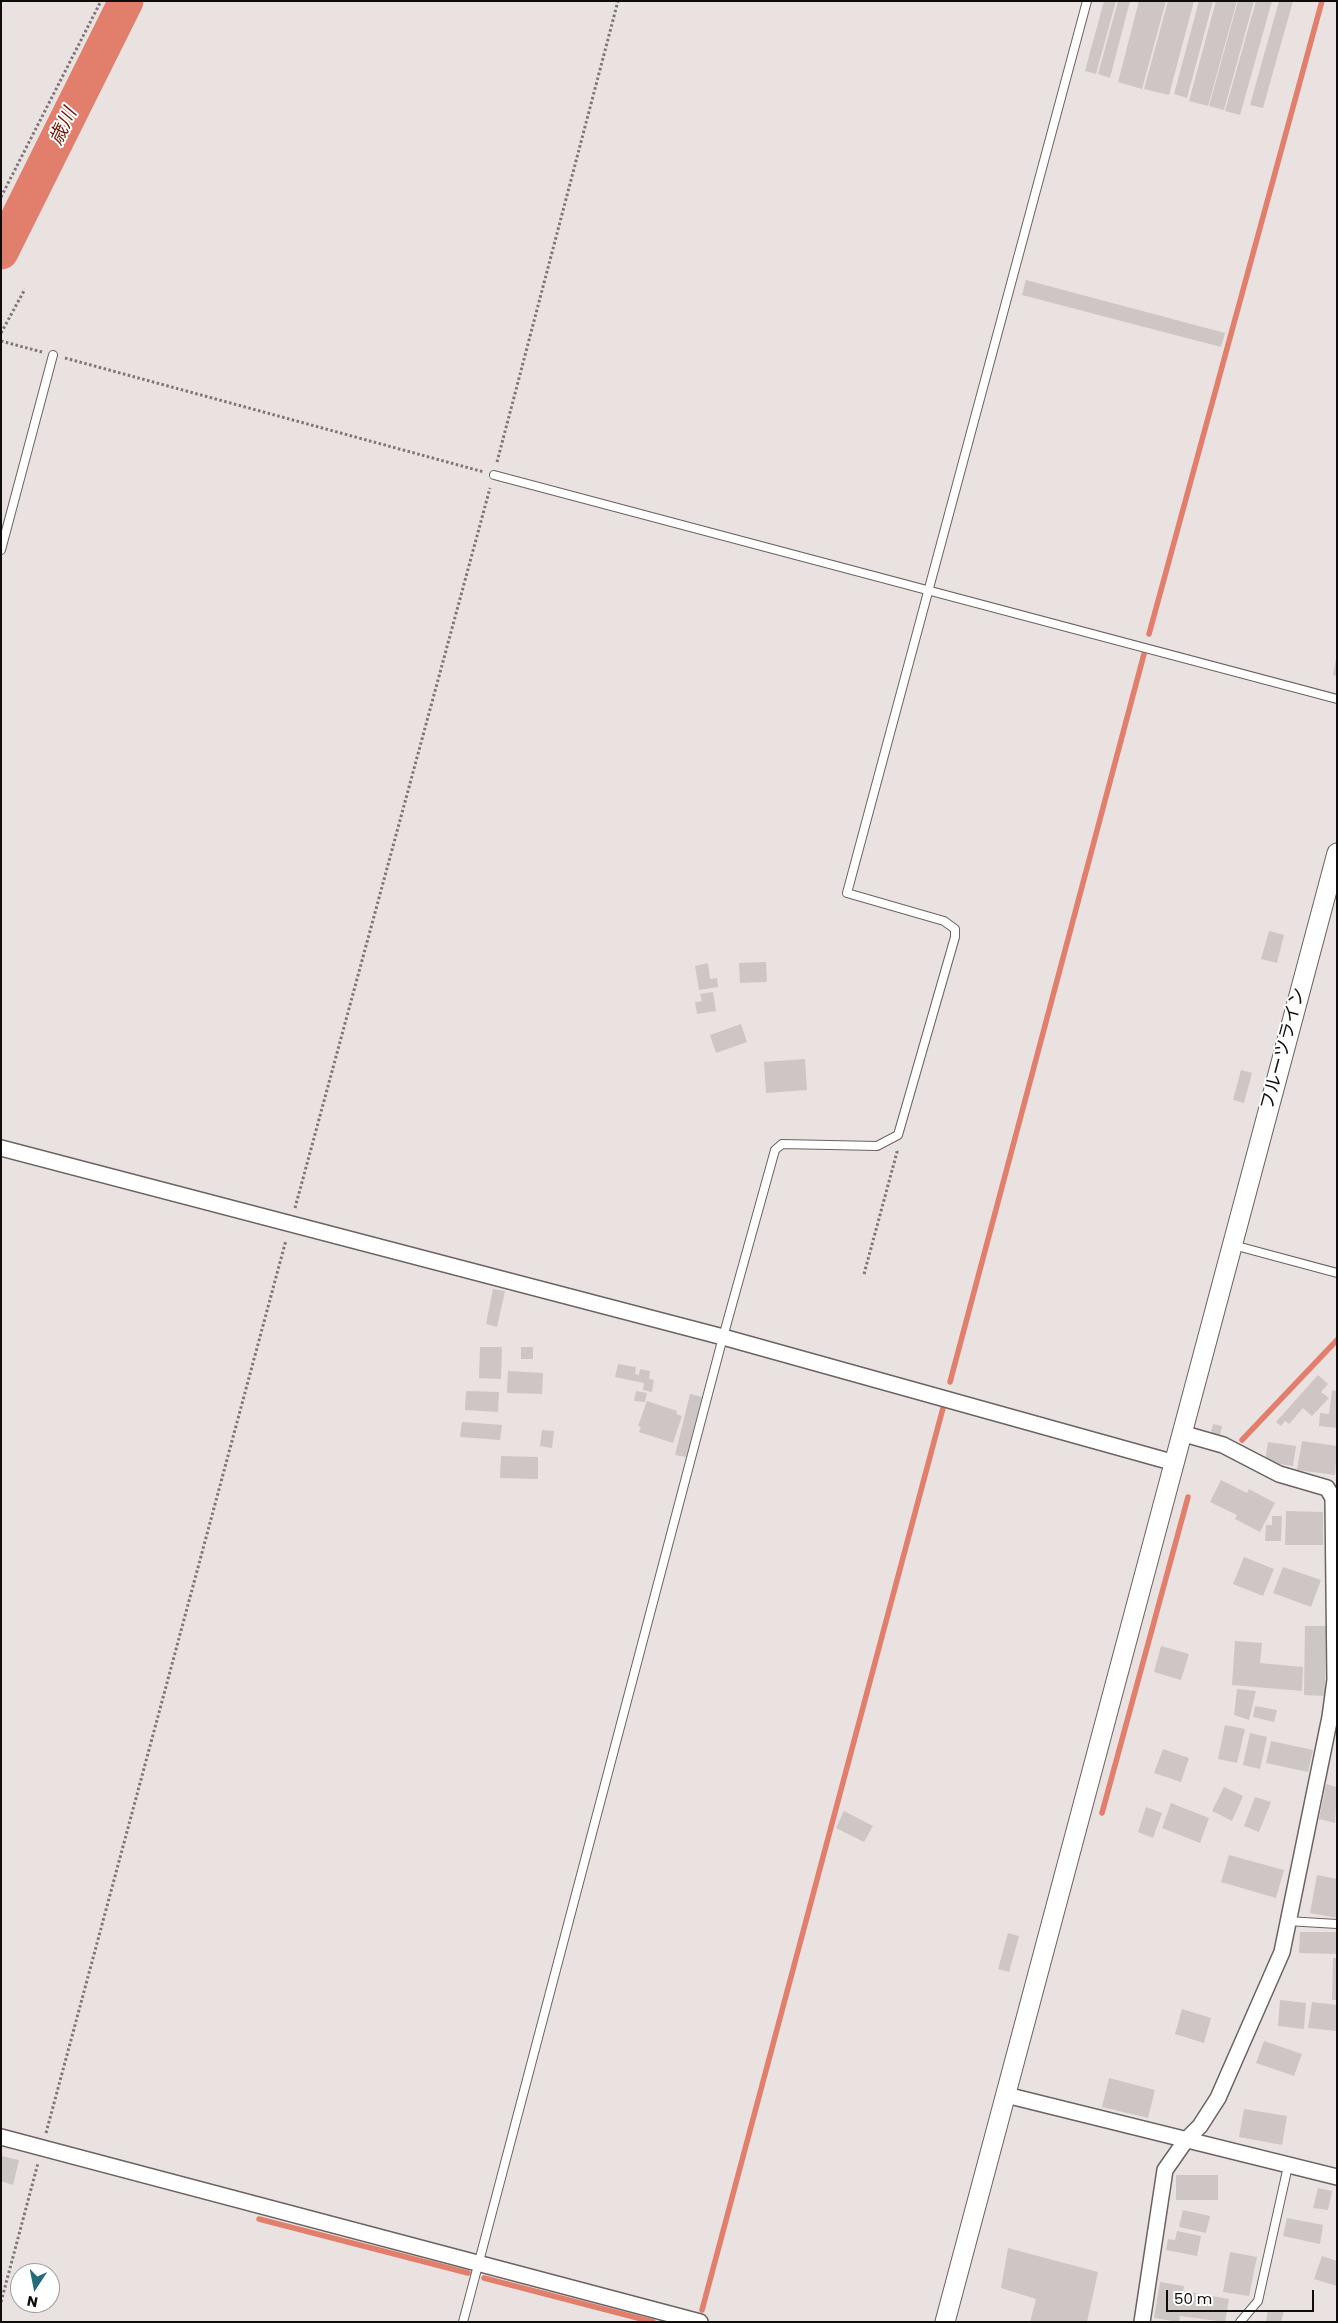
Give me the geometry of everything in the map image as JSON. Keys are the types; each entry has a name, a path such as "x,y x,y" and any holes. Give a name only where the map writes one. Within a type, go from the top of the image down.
{"street":[{"name":"フルーツライン","path":"945,2322 1175,1462 1231,1244 1337,853"},
{"path":"1,1148 723,1337 1175,1462"},
{"path":"1142,2322 1165,2170 1186,2140 1200,2126 1224,2085 1282,1952 1330,1717 1335,1680 1333,1498 1328,1488 1272,1470 1223,1445 1181,1433"},
{"path":"1006,2094 1337,2178"},
{"path":"1,2137 700,2322"}],"lane":[{"path":"463,2322 723,1337 775,1150 782,1144 877,1146 898,1135 955,937 955,929 944,921 848,893 1088,1"},
{"path":"1,550 53,355"},
{"path":"494,475 1337,698"},
{"path":"1231,1244 1337,1273"},
{"path":"1287,1921 1337,1924"},
{"path":"1240,2322 1258,2301 1288,2166"}],"path":[{"path":"1,198 101,1"},
{"path":"1,2302 290,1224 494,475 618,1"},
{"path":"1,333 25,289"},
{"path":"1,341 494,475"},
{"path":"864,1274 897,1152 891,1140"}],"building":[{"path":"1104,1 1116,1 1096,74 1085,71"},
{"path":"1118,1 1130,1 1110,78 1098,74"},
{"path":"1139,1 1166,1 1142,89 1118,82"},
{"path":"1168,1 1194,1 1169,95 1144,89"},
{"path":"1199,1 1213,1 1187,98 1174,94"},
{"path":"1216,1 1237,1 1208,106 1189,101"},
{"path":"1238,1 1254,1 1224,110 1209,106"},
{"path":"1256,1 1272,1 1240,115 1225,111"},
{"path":"1279,1 1293,1 1263,108 1250,105"},
{"path":"1026,280 1225,333 1221,347 1022,295"},
{"path":"1337,659 1337,676 1333,675"},
{"path":"1269,931 1284,935 1277,963 1261,959"},
{"path":"766,962 767,982 740,983 739,963"},
{"path":"708,963 710,979 717,978 718,987 699,990 695,966"},
{"path":"713,992 716,1011 697,1014 695,1002 702,1001 700,994"},
{"path":"741,1024 747,1042 716,1053 710,1035"},
{"path":"805,1059 807,1090 766,1093 764,1062"},
{"path":"1241,1070 1252,1073 1244,1103 1233,1100"},
{"path":"493,1289 505,1291 497,1327 486,1324"},
{"path":"480,1347 502,1347 501,1379 479,1378"},
{"path":"521,1347 533,1347 533,1359 521,1359"},
{"path":"618,1364 636,1367 635,1374 639,1375 640,1369 650,1371 649,1379 654,1380 652,1392 643,1390 644,1383 615,1377"},
{"path":"508,1371 543,1373 542,1394 507,1393"},
{"path":"1318,1375 1328,1384 1321,1392 1329,1398 1312,1416 1303,1408 1289,1424 1285,1421 1281,1426 1276,1422"},
{"path":"1332,1390 1337,1391 1337,1428 1319,1426 1320,1413 1329,1414"},
{"path":"466,1391 499,1392 498,1412 465,1410"},
{"path":"636,1391 647,1393 645,1402 634,1401"},
{"path":"690,1394 702,1397 686,1457 675,1455"},
{"path":"647,1401 677,1411 676,1414 682,1416 673,1443 639,1432 641,1427 638,1426"},
{"path":"462,1422 502,1425 500,1440 460,1437"},
{"path":"1213,1424 1222,1426 1220,1435 1211,1433"},
{"path":"542,1430 554,1431 552,1448 540,1446"},
{"path":"1302,1441 1337,1446 1335,1475 1297,1470"},
{"path":"1268,1442 1296,1446 1293,1466 1265,1462"},
{"path":"501,1456 538,1457 538,1479 500,1478"},
{"path":"1221,1480 1247,1493 1249,1489 1275,1503 1260,1532 1235,1519 1237,1515 1210,1502"},
{"path":"1286,1511 1323,1512 1323,1545 1285,1545"},
{"path":"1272,1516 1282,1516 1281,1541 1265,1541 1266,1525 1272,1525"},
{"path":"1244,1557 1274,1569 1263,1596 1233,1584"},
{"path":"1283,1567 1321,1580 1311,1607 1273,1593"},
{"path":"1305,1626 1326,1626 1325,1696 1304,1695"},
{"path":"1235,1641 1262,1643 1260,1663 1303,1667 1302,1691 1232,1685"},
{"path":"1161,1646 1189,1654 1181,1680 1154,1672"},
{"path":"1237,1689 1256,1691 1249,1720 1234,1715"},
{"path":"1255,1706 1277,1710 1274,1722 1253,1717"},
{"path":"1225,1725 1245,1729 1237,1763 1218,1759"},
{"path":"1250,1733 1267,1737 1260,1769 1243,1765"},
{"path":"1271,1741 1313,1750 1308,1772 1266,1763"},
{"path":"1163,1749 1189,1758 1181,1782 1154,1773"},
{"path":"1326,1784 1337,1787 1335,1823 1319,1819"},
{"path":"1224,1787 1243,1796 1232,1821 1212,1811"},
{"path":"1255,1797 1271,1802 1259,1832 1244,1826"},
{"path":"1171,1803 1209,1818 1200,1843 1162,1828"},
{"path":"1146,1807 1162,1813 1153,1838 1138,1832"},
{"path":"844,1811 873,1826 864,1842 836,1828"},
{"path":"1229,1855 1284,1870 1276,1898 1221,1882"},
{"path":"1317,1875 1337,1879 1337,1918 1310,1913"},
{"path":"1300,1932 1337,1932 1337,1954 1299,1953"},
{"path":"1008,1933 1019,1936 1009,1972 998,1969"},
{"path":"1333,1958 1337,1958 1337,2000 1332,2000"},
{"path":"1280,2000 1306,2003 1304,2029 1278,2026"},
{"path":"1312,2002 1337,2005 1337,2031 1308,2028"},
{"path":"1182,2009 1211,2018 1204,2043 1175,2034"},
{"path":"1264,2041 1302,2054 1294,2076 1256,2063"},
{"path":"1109,2078 1155,2090 1148,2118 1102,2107"},
{"path":"1244,2109 1287,2116 1282,2145 1239,2137"},
{"path":"1,2156 19,2160 13,2185 1,2181"},
{"path":"1176,2175 1218,2175 1218,2200 1176,2200"},
{"path":"1318,2188 1332,2191 1328,2210 1313,2208"},
{"path":"1183,2210 1210,2216 1206,2233 1179,2227"},
{"path":"1287,2218 1323,2225 1320,2244 1283,2236"},
{"path":"1177,2231 1201,2236 1197,2256 1166,2250 1168,2239 1175,2240"},
{"path":"1008,2248 1098,2272 1087,2322 1030,2322 1036,2299 1001,2288"},
{"path":"1230,2252 1257,2257 1249,2296 1223,2292"},
{"path":"1322,2256 1337,2261 1337,2286 1314,2279"},
{"path":"1160,2282 1184,2286 1183,2291 1229,2299 1225,2322 1180,2316 1179,2322 1154,2318"},
{"path":"1268,2310 1284,2311 1281,2322 1266,2322"}],"waterway":[{"name":"歳川","path":"1,252 126,1"},
{"path":"1149,634 1322,1"},
{"path":"950,1382 1144,654"},
{"path":"1242,1440 1337,1340"},
{"path":"702,2310 943,1408"},
{"path":"1102,1813 1188,1497"},
{"path":"259,2219 468,2273"},
{"path":"484,2278 653,2322"}]}
